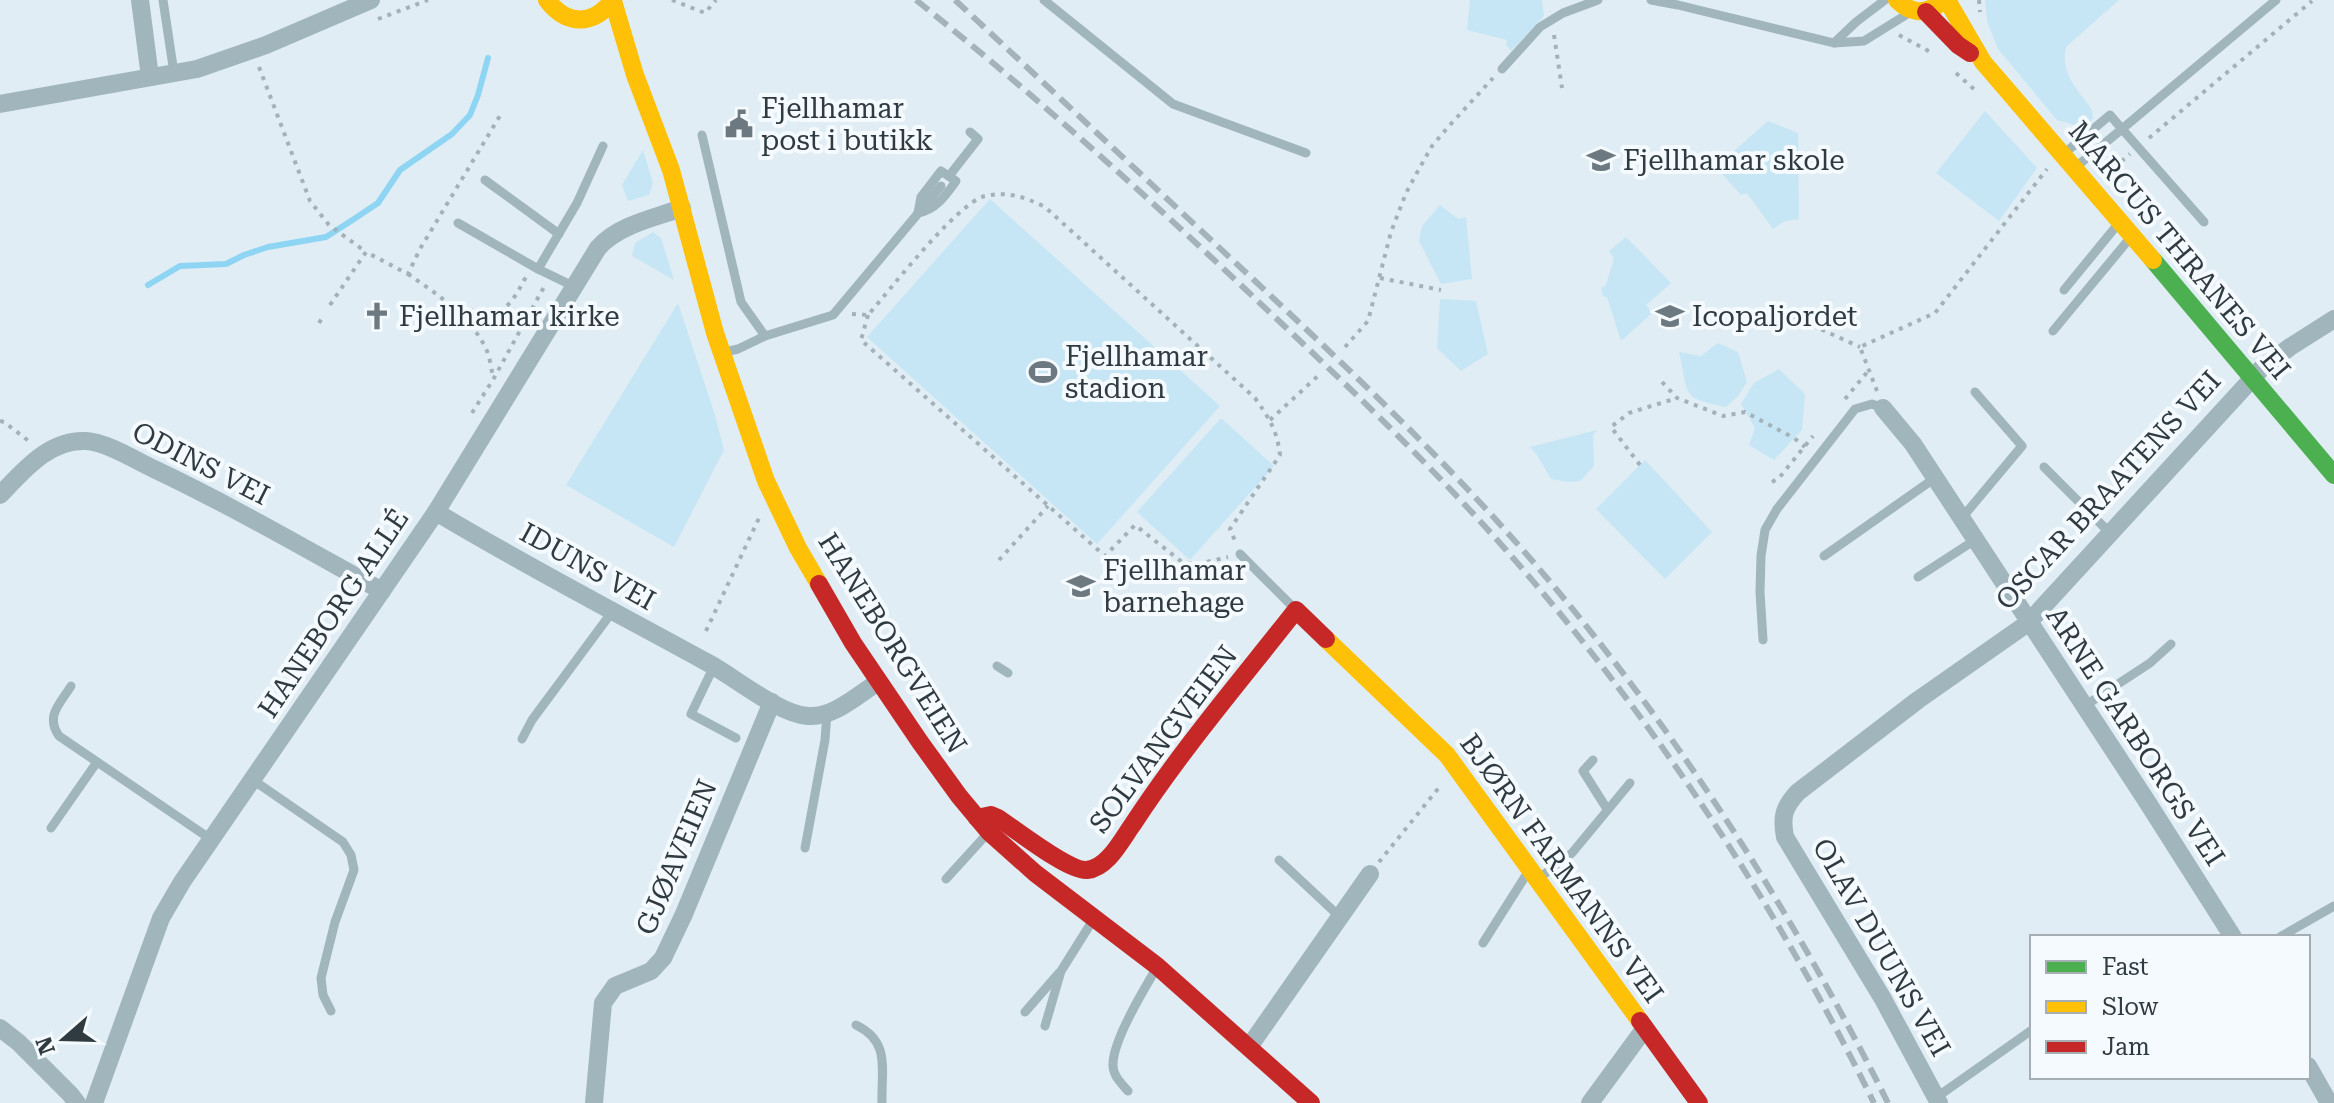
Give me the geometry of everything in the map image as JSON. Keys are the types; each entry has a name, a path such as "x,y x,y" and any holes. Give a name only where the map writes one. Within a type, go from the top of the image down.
{"street":[{"path":"140,0 150,77"},
{"path":"0,104 197,69 266,45 371,0"},
{"name":"HANEBORGVEIEN","path":"547,0 559,14 581,21 605,39 635,75"},
{"path":"1911,8 1934,9 1945,0"},
{"name":"MARCUS THRANES VEI","path":"1945,0 1983,62 2062,162 2126,228 2334,475"},
{"path":"581,21 602,14 613,1"},
{"name":"HANEBORGVEIEN","path":"613,1 635,75 667,158 722,353 766,481 834,612 926,752 983,825 1035,873 1157,966 1249,1047 1303,1101"},
{"name":"MARCUS THRANES VEI","path":"1911,8 1983,62"},
{"name":"HANEBORG ALLÉ","path":"94,1103 161,918 182,882 436,512 598,248 612,235 682,208"},
{"name":"OSCAR BRAATENS VEI","path":"1781,819 1787,804 1798,792 1918,700 2028,623 2252,378 2270,361 2334,319"},
{"name":"ARNE GARBORGS VEI","path":"1883,408 1913,444 2232,935"},
{"name":"ODINS VEI","path":"0,495 45,453 65,444 87,441 118,451 200,491 382,591"},
{"name":"IDUNS VEI","path":"436,512 714,666 772,702 805,716 827,713"},
{"name":"BJØRN FARMANNS VEI","path":"1296,610 1447,755 1699,1103"},
{"name":"SOLVANGVEIEN","path":"983,825 991,815 998,818 1073,868 1088,870 1100,864 1113,853 1161,781 1296,610"},
{"path":"827,713 878,682"},
{"name":"GJØAVEIEN","path":"594,1103 603,1003 615,986 651,971 663,958 772,702"},
{"name":"OLAV DUUNS VEI","path":"1781,819 1785,837 1883,999 1938,1100"},
{"path":"1249,1047 1370,874"},
{"path":"0,1028 18,1042 77,1103"},
{"path":"1590,1103 1645,1028"},
{"path":"2310,1070 2329,1103"}],"lane":[{"path":"163,0 174,73"},
{"path":"1044,0 1173,104 1306,153"},
{"path":"1502,69 1540,27 1563,13 1598,0"},
{"path":"1651,0 1834,43 1864,41 1911,8"},
{"path":"1834,43 1885,0"},
{"path":"2062,162 2122,129 2276,0"},
{"path":"2062,162 2110,115 2204,222"},
{"path":"949,176 978,139 970,132"},
{"path":"702,135 741,302 765,336"},
{"path":"536,268 577,203 603,146"},
{"path":"941,171 956,181 935,206 927,212 918,213 921,197 941,171"},
{"path":"485,180 559,234"},
{"path":"722,353 833,315 941,186"},
{"path":"458,223 575,287"},
{"path":"2064,290 2126,228"},
{"path":"2053,331 2126,228"},
{"path":"1961,519 2022,446 1975,392"},
{"path":"1763,640 1760,580 1765,530 1777,509 1855,409 1872,404 1883,408"},
{"path":"2044,467 2110,533"},
{"path":"1824,556 1935,478"},
{"path":"1918,577 1975,540"},
{"path":"1240,554 1296,610"},
{"path":"522,739 532,720 612,612"},
{"path":"2083,707 2150,663 2171,644"},
{"path":"714,666 691,714 736,738"},
{"path":"997,666 1008,673"},
{"path":"71,686 52,718 52,726 59,736 212,840"},
{"path":"805,848 827,713"},
{"path":"1593,760 1583,771 1607,809"},
{"path":"51,828 97,762"},
{"path":"253,780 343,842 351,855 354,870 335,922 321,978 323,995 331,1011"},
{"path":"1483,943 1534,874 1572,853 1630,783"},
{"path":"946,879 983,825"},
{"path":"1279,860 1340,917"},
{"path":"2283,935 2334,906"},
{"path":"1025,1012 1061,971 1095,917"},
{"path":"1128,1091 1116,1077 1112,1065 1117,1045 1157,966"},
{"path":"1045,1026 1061,971"},
{"path":"856,1025 871,1033 881,1047 882,1103"},
{"path":"1938,1100 2030,1031"}],"path":[{"path":"672,0 705,13 716,0"},
{"path":"2101,179 2312,1"},
{"path":"1552,20 1562,88"},
{"path":"259,67 310,201 343,237 408,274 448,302 488,352 494,378"},
{"path":"1345,347 1368,321 1391,232 1419,169 1432,146 1502,69"},
{"path":"408,274 501,114"},
{"path":"1860,347 1935,313 2008,214 2062,162"},
{"path":"1010,194 1045,207 1255,398 1270,420 1278,435 1280,455 1230,529 1240,554 1198,564 1182,562 1135,525 1105,556 861,340 868,315 957,213 982,197 1010,194"},
{"path":"330,305 366,252"},
{"path":"448,302 477,312 502,310 536,268"},
{"path":"472,413 551,276"},
{"path":"1380,278 1441,290"},
{"path":"1785,313 1860,347 1883,408"},
{"path":"319,323 324,315"},
{"path":"833,315 868,315"},
{"path":"1270,420 1320,374"},
{"path":"1662,382 1677,398 1723,416 1745,412 1805,447"},
{"path":"1640,465 1611,427 1629,413 1677,398"},
{"path":"0,421 45,453"},
{"path":"999,560 1048,506"},
{"path":"706,631 760,516"},
{"path":"1370,874 1456,767"}],"shaded area":[{"path":"1470,0 1542,0 1544,16 1511,51 1506,45 1507,40 1467,30"},
{"path":"1985,0 2119,0 2066,47 2065,62 2069,76 2093,114 2086,128 2057,120 1998,49 1987,21"},
{"path":"1985,111 2037,168 1999,221 1936,173"},
{"path":"1768,121 1798,133 1799,219 1785,221 1773,229 1747,193 1741,195 1722,174 1716,159 1727,157"},
{"path":"643,150 653,183 649,195 628,201 622,185"},
{"name":"Fjellhamar stadion","path":"990,199 1220,406 1097,544 867,337"},
{"path":"1440,205 1458,219 1466,217 1472,279 1441,284 1419,241 1422,226"},
{"path":"653,232 661,238 674,280 632,256 635,243"},
{"path":"1626,237 1671,283 1646,305 1652,313 1621,341 1607,297 1603,296 1601,288 1606,285 1614,258 1609,251"},
{"path":"1440,299 1476,301 1488,354 1461,371 1437,348"},
{"path":"678,303 724,450 674,547 566,485"},
{"path":"1718,343 1738,352 1747,382 1726,407 1701,401 1689,392 1679,352 1701,356"},
{"path":"1779,369 1805,394 1802,430 1774,460 1749,445 1755,428 1741,404 1754,383"},
{"path":"1221,418 1274,466 1190,560 1137,512"},
{"path":"1597,430 1593,435 1594,466 1580,481 1551,479 1530,447"},
{"path":"1645,460 1712,532 1665,579 1596,509"}],"waterway":[{"path":"148,285 180,266 226,264 268,247 326,237 378,203 400,170 452,134 470,115 488,58"}],"railway":[{"path":"916,0 1042,105 1204,251 1378,416 1506,550 1612,679 1708,814 1796,956 1874,1103"},
{"path":"955,0 1367,388 1477,499 1546,577 1644,701 1733,830 1814,964 1888,1103"}],"traffic: fast":[{"path":"2153,260 2334,475"}],"traffic: slow":[{"path":"547,0 563,15 580,20 597,15 613,0"},
{"path":"1897,0 1917,11 1939,4"},
{"path":"1947,0 1983,62 2153,260"},
{"path":"613,1 635,75 671,170 715,333 766,481 819,584"},
{"path":"1326,639 1447,755 1640,1021"}],"traffic: jam":[{"path":"1926,12 1970,53"},
{"path":"819,584 853,643 920,742 989,832 1035,873 1157,966 1311,1103"},
{"path":"977,818 991,815 1068,864 1079,869 1095,868 1114,852 1192,742 1296,610 1326,639"},
{"path":"1640,1021 1699,1103"}],"place":[{"name":"Fjellhamar post i butikk","path":"739,124"},
{"name":"Fjellhamar skole","path":"1601,160"},
{"name":"Fjellhamar kirke","path":"377,316"},
{"name":"Icopaljordet","path":"1670,316"},
{"name":"Fjellhamar stadion","path":"1043,372"},
{"name":"Fjellhamar barnehage","path":"1081,586"}]}
